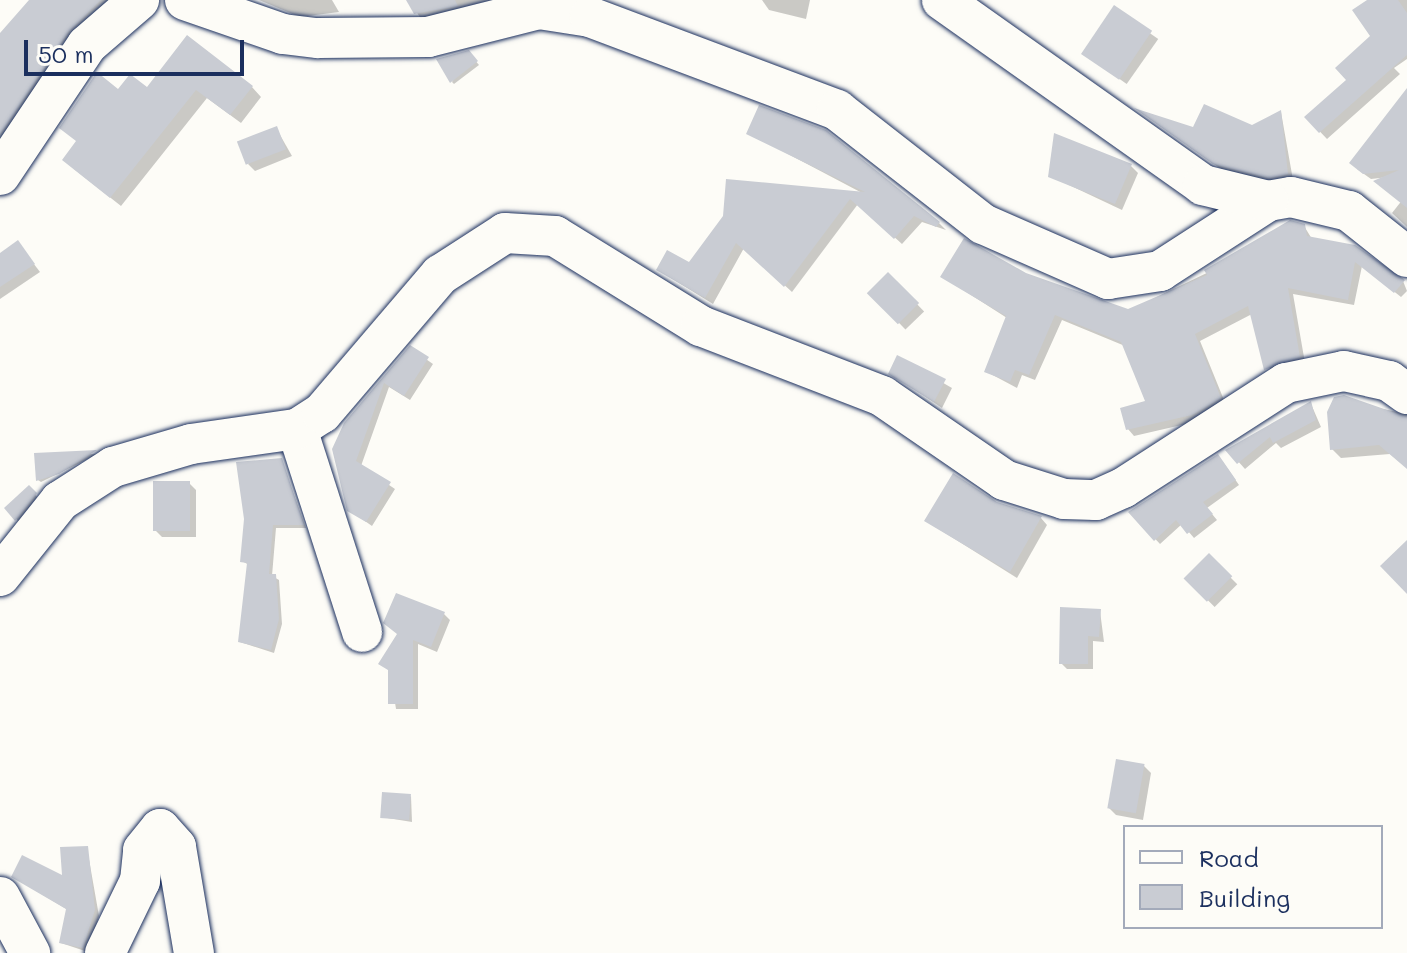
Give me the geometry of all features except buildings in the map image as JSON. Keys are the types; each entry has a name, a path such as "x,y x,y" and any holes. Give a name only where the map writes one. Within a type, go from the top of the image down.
{"street":[{"path":"0,175 87,45 139,0"},
{"path":"185,0 283,34 318,38 428,37 540,5 617,25 837,110 983,224 1089,274 1142,279 1268,201 1291,197 1349,211 1407,257"},
{"path":"942,0 1203,185 1268,201"},
{"path":"0,576 60,501 113,467 191,444 297,429 355,378 464,254 528,230 555,236 720,335 882,396 1004,480 1064,499 1096,500 1123,488 1286,383 1344,371 1389,381 1407,394"},
{"path":"297,429 362,632"},
{"path":"105,953 140,881 143,850 160,829 176,847 194,953"},
{"path":"0,897 30,953"}]}
